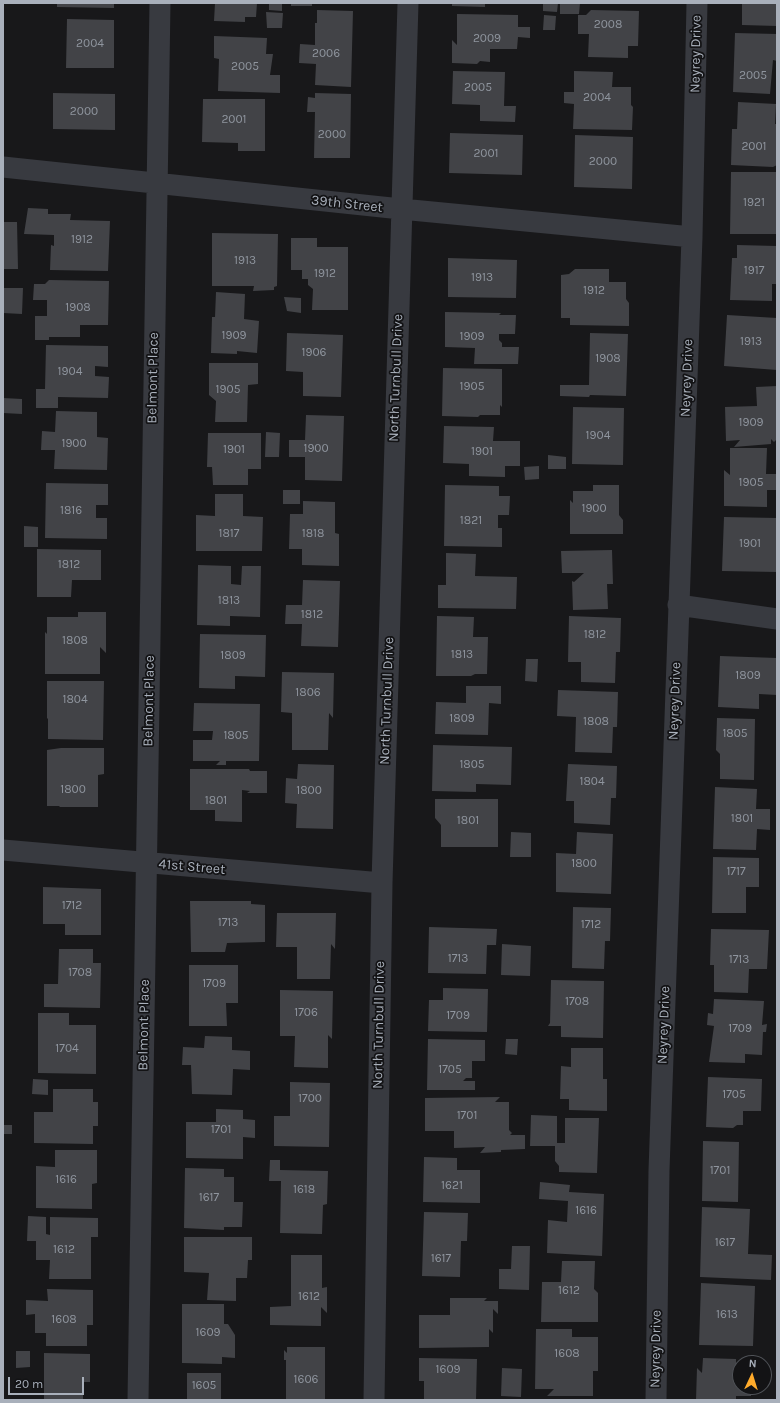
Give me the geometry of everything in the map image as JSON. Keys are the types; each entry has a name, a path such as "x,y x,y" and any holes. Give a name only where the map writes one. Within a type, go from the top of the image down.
{"street":[{"name":"Belmont Place","path":"138,1400 160,3"},
{"name":"North Turnbull Drive","path":"374,1400 382,883 408,3"},
{"name":"Neyrey Drive","path":"656,1400 659,1170 692,237 697,3"},
{"name":"39th Street","path":"3,167 401,209 692,237"},
{"path":"678,605 777,619"},
{"name":"41st Street","path":"3,850 382,883"}],"building":[{"path":"57,3 114,3 114,8 57,7"},
{"path":"215,3 257,3 256,17 245,17 245,22 214,21"},
{"path":"269,3 282,3 282,11 269,10"},
{"path":"291,3 312,3 312,6 291,6"},
{"path":"452,3 485,3 485,7 452,6"},
{"path":"543,3 558,3 557,12 543,11"},
{"path":"560,3 580,3 579,14 560,14"},
{"path":"742,3 777,3 777,26 742,25"},
{"path":"317,10 353,11 351,87 315,85 316,64 299,63 300,44 315,45 315,23 317,23"},
{"path":"591,10 639,11 638,46 628,46 628,58 588,57 589,34 578,34 578,15 586,15"},
{"path":"266,12 283,13 282,28 267,28"},
{"path":"457,14 518,15 518,27 530,27 530,38 518,37 517,49 490,49 490,62 480,61 477,64 452,63 452,40 457,45"},
{"path":"544,15 556,16 555,30 543,30"},
{"path":"67,19 114,20 114,68 66,68"},
{"path":"735,33 777,34 777,61 773,60 770,94 733,92"},
{"path":"214,36 267,38 266,54 273,54 270,75 280,75 280,93 218,91 219,59 214,58"},
{"path":"453,71 505,72 504,106 516,106 515,122 480,121 480,105 452,104"},
{"path":"574,71 613,72 612,87 631,87 631,105 633,107 632,130 573,129 574,104 564,103 564,92 574,92"},
{"path":"53,93 115,94 115,130 53,129"},
{"path":"315,93 351,94 350,158 314,158 315,112 307,112 308,97 315,98"},
{"path":"203,99 265,99 265,151 238,151 238,143 202,142"},
{"path":"738,102 776,104 775,124 777,124 777,165 773,167 731,165 732,129 737,129"},
{"path":"450,133 523,135 522,175 449,173"},
{"path":"575,135 633,137 632,189 574,187"},
{"path":"731,172 777,172 777,234 730,234"},
{"path":"28,208 48,209 48,214 71,214 70,220 110,221 108,271 50,270 51,245 54,246 54,235 24,234"},
{"path":"3,222 17,222 18,269 3,269"},
{"path":"212,233 278,234 277,286 274,287 274,290 253,291 254,286 212,286"},
{"path":"291,238 317,238 317,247 348,247 348,310 312,310 313,289 308,285 308,279 302,279 302,270 291,270"},
{"path":"737,245 777,246 777,284 772,284 772,301 730,300 732,258 737,258"},
{"path":"448,258 517,260 516,298 448,297"},
{"path":"575,269 609,269 609,282 626,282 626,299 629,303 629,326 570,325 570,318 561,318 561,275 569,274"},
{"path":"49,280 109,281 108,325 80,325 80,337 49,337 49,340 35,340 35,316 47,316 47,300 33,300 34,284 45,284"},
{"path":"4,288 23,288 22,314 3,313"},
{"path":"216,292 245,294 244,319 259,321 257,353 237,351 237,354 211,353 212,317 215,317"},
{"path":"284,297 301,298 301,313 287,311"},
{"path":"445,312 501,313 499,315 516,315 515,334 499,334 499,340 502,343 502,347 519,347 518,364 474,364 475,348 445,347"},
{"path":"727,315 777,318 777,370 724,366"},
{"path":"287,333 343,335 341,397 303,396 303,372 286,371"},
{"path":"590,333 628,334 626,396 560,396 560,385 589,385"},
{"path":"46,345 108,346 108,367 95,366 95,376 109,377 108,398 58,397 58,408 36,408 36,389 45,389"},
{"path":"209,363 258,363 258,384 248,385 247,422 215,422 216,401 209,395"},
{"path":"443,368 502,369 502,407 500,405 500,415 480,415 478,417 442,416"},
{"path":"777,386 777,439 774,442 771,439 771,444 734,447 740,440 726,441 725,407 757,406 756,387"},
{"path":"3,398 22,399 22,414 3,413"},
{"path":"573,407 624,408 623,465 572,464"},
{"path":"56,411 97,412 97,437 108,438 107,470 54,469 55,450 41,450 42,431 55,432"},
{"path":"306,415 344,416 342,481 305,480 305,457 289,457 289,440 305,440"},
{"path":"444,426 494,427 493,441 520,441 520,466 505,466 505,477 469,476 469,464 443,463"},
{"path":"266,432 280,433 279,457 265,457"},
{"path":"208,433 261,433 261,469 248,469 248,485 213,485 212,467 207,467"},
{"path":"730,448 767,448 766,474 777,474 777,490 767,490 767,507 724,506 724,470 730,475"},
{"path":"548,455 566,457 566,469 548,469"},
{"path":"539,466 539,479 525,480 524,467"},
{"path":"46,483 108,484 108,505 96,505 96,518 107,518 107,539 45,538"},
{"path":"445,485 499,486 499,496 510,496 509,515 498,515 498,528 502,528 502,547 444,546"},
{"path":"593,485 619,485 619,515 623,520 623,534 570,534 570,500 573,503 573,491 593,491"},
{"path":"283,490 300,490 300,504 283,504"},
{"path":"215,494 243,494 243,516 263,517 262,551 196,551 196,515 215,516"},
{"path":"303,501 335,502 335,533 339,534 339,566 302,565 302,549 289,549 290,514 303,514"},
{"path":"724,517 777,518 777,572 722,571"},
{"path":"24,526 38,527 38,547 24,547"},
{"path":"37,549 101,550 101,580 72,580 71,597 37,597"},
{"path":"612,550 613,584 607,584 608,609 573,610 572,581 574,582 584,573 562,573 561,551"},
{"path":"446,553 476,554 475,576 517,577 516,609 438,608 438,585 446,585"},
{"path":"198,565 231,566 231,584 241,585 242,566 261,566 260,617 230,616 230,626 197,625"},
{"path":"303,580 340,581 338,647 301,646 302,624 285,624 286,605 302,605"},
{"path":"78,612 106,612 106,653 100,647 100,674 45,674 45,632 47,634 47,617 78,617"},
{"path":"437,616 474,617 473,637 488,637 487,674 475,674 471,676 436,676"},
{"path":"569,616 621,618 620,652 616,652 615,683 581,682 581,662 568,662"},
{"path":"200,634 266,635 265,677 235,676 235,689 199,688"},
{"path":"720,656 777,658 777,695 759,694 759,709 718,707"},
{"path":"526,659 538,659 537,682 525,681"},
{"path":"282,672 334,673 333,718 329,713 328,750 292,750 292,713 281,712"},
{"path":"47,681 104,681 103,740 48,739"},
{"path":"466,686 501,686 501,704 489,703 488,735 435,734 436,702 466,703"},
{"path":"558,690 618,692 617,727 613,727 612,753 575,752 576,717 557,716"},
{"path":"194,703 260,704 259,761 226,761 226,765 216,765 220,761 193,761 193,740 212,740 213,731 193,731"},
{"path":"717,718 755,719 754,780 720,779 720,754 716,750"},
{"path":"433,745 512,747 511,785 476,784 476,792 432,791"},
{"path":"61,748 104,748 104,774 98,775 98,807 47,806 47,750"},
{"path":"298,764 334,765 333,829 296,828 297,804 285,803 286,778 297,779"},
{"path":"568,764 617,766 616,798 611,798 610,825 574,823 574,801 566,801"},
{"path":"190,769 249,769 250,771 267,771 267,793 247,793 250,791 242,790 242,822 215,821 215,810 190,810"},
{"path":"715,787 757,789 756,809 770,809 770,830 757,829 756,850 713,849"},
{"path":"435,799 498,799 498,847 441,847 441,825 435,818"},
{"path":"511,832 531,833 531,857 510,857"},
{"path":"577,832 613,834 611,894 556,892 556,853 576,854"},
{"path":"713,857 759,858 759,887 746,887 746,913 712,913"},
{"path":"43,887 101,889 101,935 65,935 65,924 43,924"},
{"path":"190,901 251,901 251,904 265,905 265,942 227,943 225,952 191,952"},
{"path":"573,907 611,908 610,941 605,941 604,969 572,968"},
{"path":"277,913 336,913 335,949 331,944 330,979 297,979 297,947 276,947"},
{"path":"429,927 497,929 496,945 487,945 486,974 428,973"},
{"path":"711,929 769,930 767,969 749,969 748,993 714,992 714,965 710,965"},
{"path":"502,944 531,946 530,976 501,975"},
{"path":"59,949 93,949 93,963 101,963 100,1008 44,1007 44,984 58,984"},
{"path":"189,965 238,965 238,1003 226,1003 227,1026 189,1026"},
{"path":"551,980 604,981 603,1038 561,1037 561,1026 548,1026 550,1023"},
{"path":"443,988 488,989 487,1032 428,1031 429,1000 443,1000"},
{"path":"280,990 333,991 332,1039 328,1035 328,1068 294,1067 295,1036 280,1036"},
{"path":"714,999 764,1001 762,1025 767,1024 766,1032 763,1032 762,1055 745,1054 745,1063 709,1062 714,1026 707,1025 708,1013 713,1014"},
{"path":"38,1013 69,1013 69,1025 96,1025 96,1074 38,1073"},
{"path":"205,1036 232,1037 232,1050 250,1051 250,1070 233,1069 232,1095 192,1094 191,1065 182,1065 183,1047 204,1048"},
{"path":"428,1039 485,1040 485,1061 472,1061 472,1078 466,1078 463,1081 475,1081 475,1090 427,1090"},
{"path":"506,1039 518,1039 517,1055 505,1054"},
{"path":"571,1048 603,1048 603,1079 607,1079 607,1111 569,1110 569,1099 560,1099 561,1066 571,1067"},
{"path":"708,1077 762,1079 761,1111 743,1111 743,1125 737,1125 733,1128 706,1127"},
{"path":"33,1079 48,1080 48,1095 32,1094"},
{"path":"290,1082 330,1083 329,1147 274,1146 274,1116 290,1116"},
{"path":"53,1089 93,1089 93,1102 98,1102 98,1126 93,1126 93,1144 34,1143 34,1112 53,1112"},
{"path":"500,1097 495,1102 509,1102 509,1130 512,1133 510,1135 525,1135 525,1149 480,1153 485,1147 454,1148 454,1131 425,1131 425,1098"},
{"path":"216,1109 243,1110 243,1119 255,1120 255,1138 243,1137 243,1159 186,1158 186,1122 216,1122"},
{"path":"531,1115 557,1116 557,1143 565,1143 565,1118 599,1118 597,1173 559,1172 559,1166 555,1161 555,1146 530,1146"},
{"path":"3,1125 12,1125 12,1134 3,1134"},
{"path":"703,1141 739,1142 738,1202 702,1201"},
{"path":"55,1150 97,1150 97,1183 92,1184 92,1209 36,1208 36,1166 55,1167"},
{"path":"424,1157 457,1158 457,1170 480,1170 480,1203 423,1202"},
{"path":"270,1160 280,1160 280,1170 328,1171 327,1204 323,1205 322,1234 280,1233 281,1181 269,1181"},
{"path":"185,1168 224,1169 224,1177 234,1177 234,1202 243,1202 242,1227 224,1227 224,1230 184,1228"},
{"path":"540,1182 570,1185 569,1192 604,1194 602,1256 547,1253 548,1220 567,1222 568,1201 539,1199"},
{"path":"702,1207 750,1209 748,1254 772,1255 771,1280 700,1277"},
{"path":"424,1212 468,1213 467,1241 461,1241 460,1277 422,1276"},
{"path":"28,1216 46,1217 46,1234 50,1235 50,1217 98,1218 98,1237 91,1237 91,1279 49,1279 50,1260 36,1260 36,1241 27,1241"},
{"path":"184,1237 252,1237 252,1260 248,1260 247,1278 236,1278 236,1301 207,1300 209,1273 184,1272"},
{"path":"512,1246 530,1246 529,1290 499,1289 499,1269 511,1269"},
{"path":"291,1255 322,1255 322,1288 327,1287 327,1313 321,1307 321,1326 270,1325 270,1307 291,1306"},
{"path":"562,1261 595,1261 594,1289 598,1293 598,1322 541,1322 542,1282 561,1282"},
{"path":"701,1283 755,1286 753,1346 699,1345"},
{"path":"47,1289 93,1290 93,1325 87,1325 87,1346 46,1346 46,1333 35,1333 35,1314 26,1315 26,1300 48,1301"},
{"path":"450,1298 487,1298 484,1301 498,1301 498,1314 493,1309 493,1333 489,1329 489,1347 419,1348 419,1315 450,1315"},
{"path":"182,1304 224,1304 224,1324 228,1324 235,1335 235,1358 222,1357 222,1364 182,1363"},
{"path":"536,1329 572,1329 572,1337 598,1337 598,1371 593,1371 593,1396 547,1396 554,1389 535,1389"},
{"path":"287,1347 325,1347 325,1400 286,1400 286,1360 284,1360 284,1350 287,1353"},
{"path":"16,1351 30,1351 30,1367 16,1368"},
{"path":"44,1353 90,1354 90,1382 83,1382 83,1400 44,1400"},
{"path":"419,1358 477,1359 476,1400 424,1400 424,1381 419,1381"},
{"path":"703,1358 732,1359 732,1395 751,1396 736,1396 736,1400 696,1400 697,1368 702,1373"},
{"path":"502,1368 522,1369 521,1397 501,1396"},
{"path":"187,1373 221,1373 221,1400 187,1400"}]}
